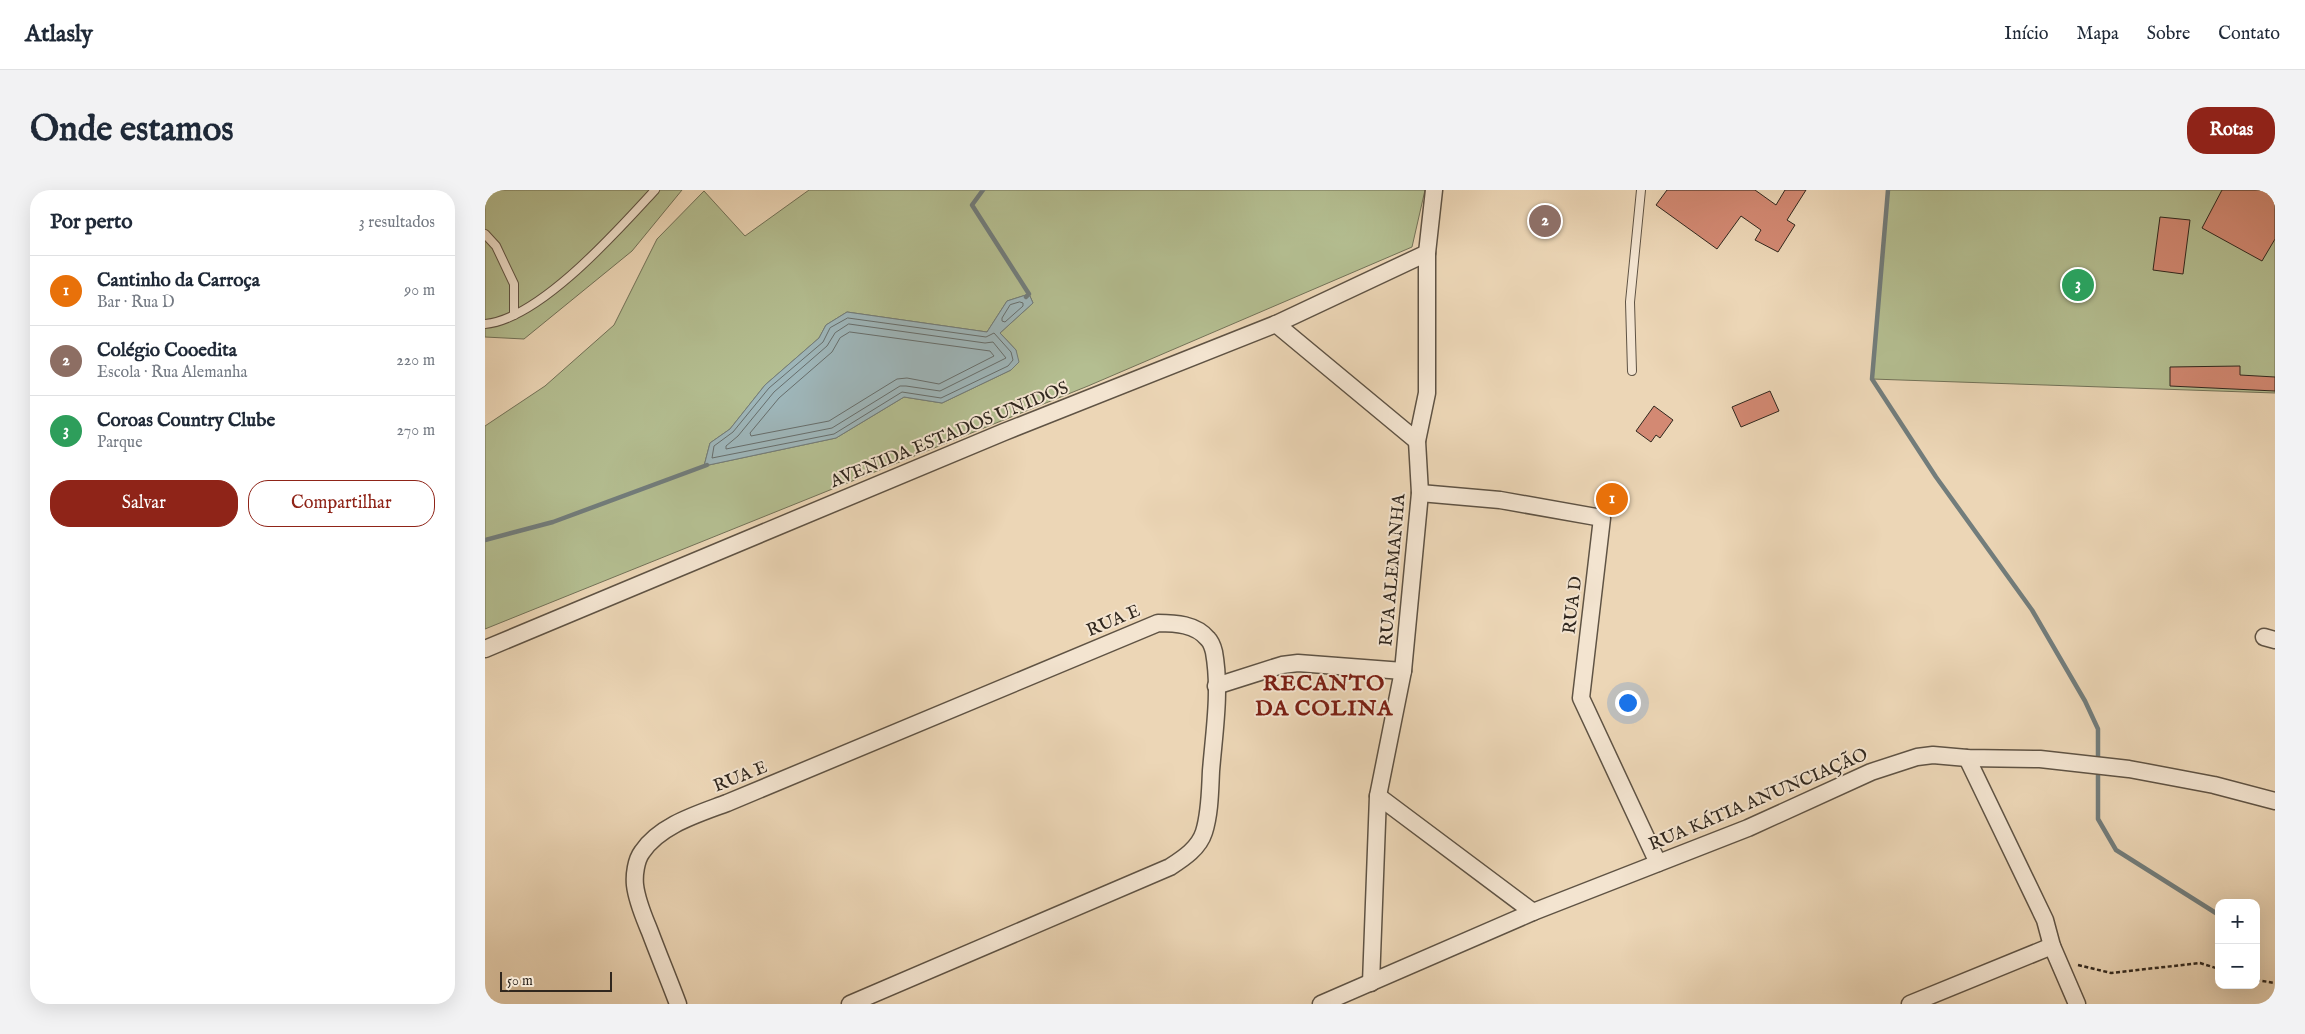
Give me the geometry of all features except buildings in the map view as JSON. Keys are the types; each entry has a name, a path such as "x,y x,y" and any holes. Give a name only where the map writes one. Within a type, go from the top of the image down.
{"street":[{"name":"RUA ALEMANHA","path":"1371,983 1378,796 1403,671 1420,493 1417,442 1427,393 1427,253 1434,190"},
{"name":"AVENIDA ESTADOS UNIDOS","path":"485,649 1004,432 1276,324 1427,253"},
{"path":"1276,324 1417,442"},
{"name":"RUA D","path":"1420,493 1500,500 1602,518 1581,698 1658,863"},
{"name":"RUA E","path":"678,1004 639,903 635,884 641,853 665,831 690,817 1158,623 1175,623 1188,626 1201,632 1209,639 1214,651 1216,686 1209,799 1204,832 1199,843 1188,855 1170,867 851,1004"},
{"path":"1216,686 1282,665 1298,663 1403,671"},
{"name":"RUA KÁTIA ANUNCIAÇÃO","path":"1321,1004 1533,912 1748,828 1871,772 1917,757 1933,755 1967,758 2040,759 2129,769 2214,785 2274,799"},
{"path":"1967,758 2045,920 2055,953 2077,1004"},
{"path":"1378,796 1533,912"},
{"path":"1911,1004 1928,1001 2055,953"}],"lane":[{"path":"485,324 514,315 536,302 589,259 655,190"},
{"path":"1632,371 1630,302 1641,190"},
{"path":"485,234 496,246 514,284 514,315"}],"path":[{"path":"2055,953 2111,973 2200,963 2215,968"},
{"path":"2260,981 2275,983"}],"green space":[{"path":"485,190 682,190 632,251 524,339 485,337"},
{"path":"809,190 1425,190 1412,247 1088,386 485,629 485,426 545,386 614,325 657,239 704,191 745,236","holes":["1029,294 1033,303 1000,333 1016,350 1011,370 942,403 904,397 836,438 704,466 710,443 730,429 765,385 819,338 826,325 847,312 987,332 1007,301"]},
{"path":"1888,190 2275,190 2275,393 1872,379"}],"water":[{"path":"1029,294 1033,303 1000,333 1016,350 1019,362 1011,370 942,403 904,397 836,438 704,466 710,443 730,429 765,385 819,338 826,325 847,312 987,332 1007,301"}],"waterway":[{"path":"983,190 972,205 1029,294 1026,297"},
{"path":"1888,190 1872,379 1936,477 2032,610 2085,701 2098,729 2098,819 2116,850 2215,912"},
{"path":"485,540 553,522 707,465"}],"place":[{"name":"Colégio Cooedita","path":"1545,221"},
{"name":"Coroas Country Clube","path":"2078,285"},
{"name":"Cantinho da Carroça","path":"1612,499"}],"district":[{"name":"RECANTO DA COLINA","path":"1324,694"}]}
